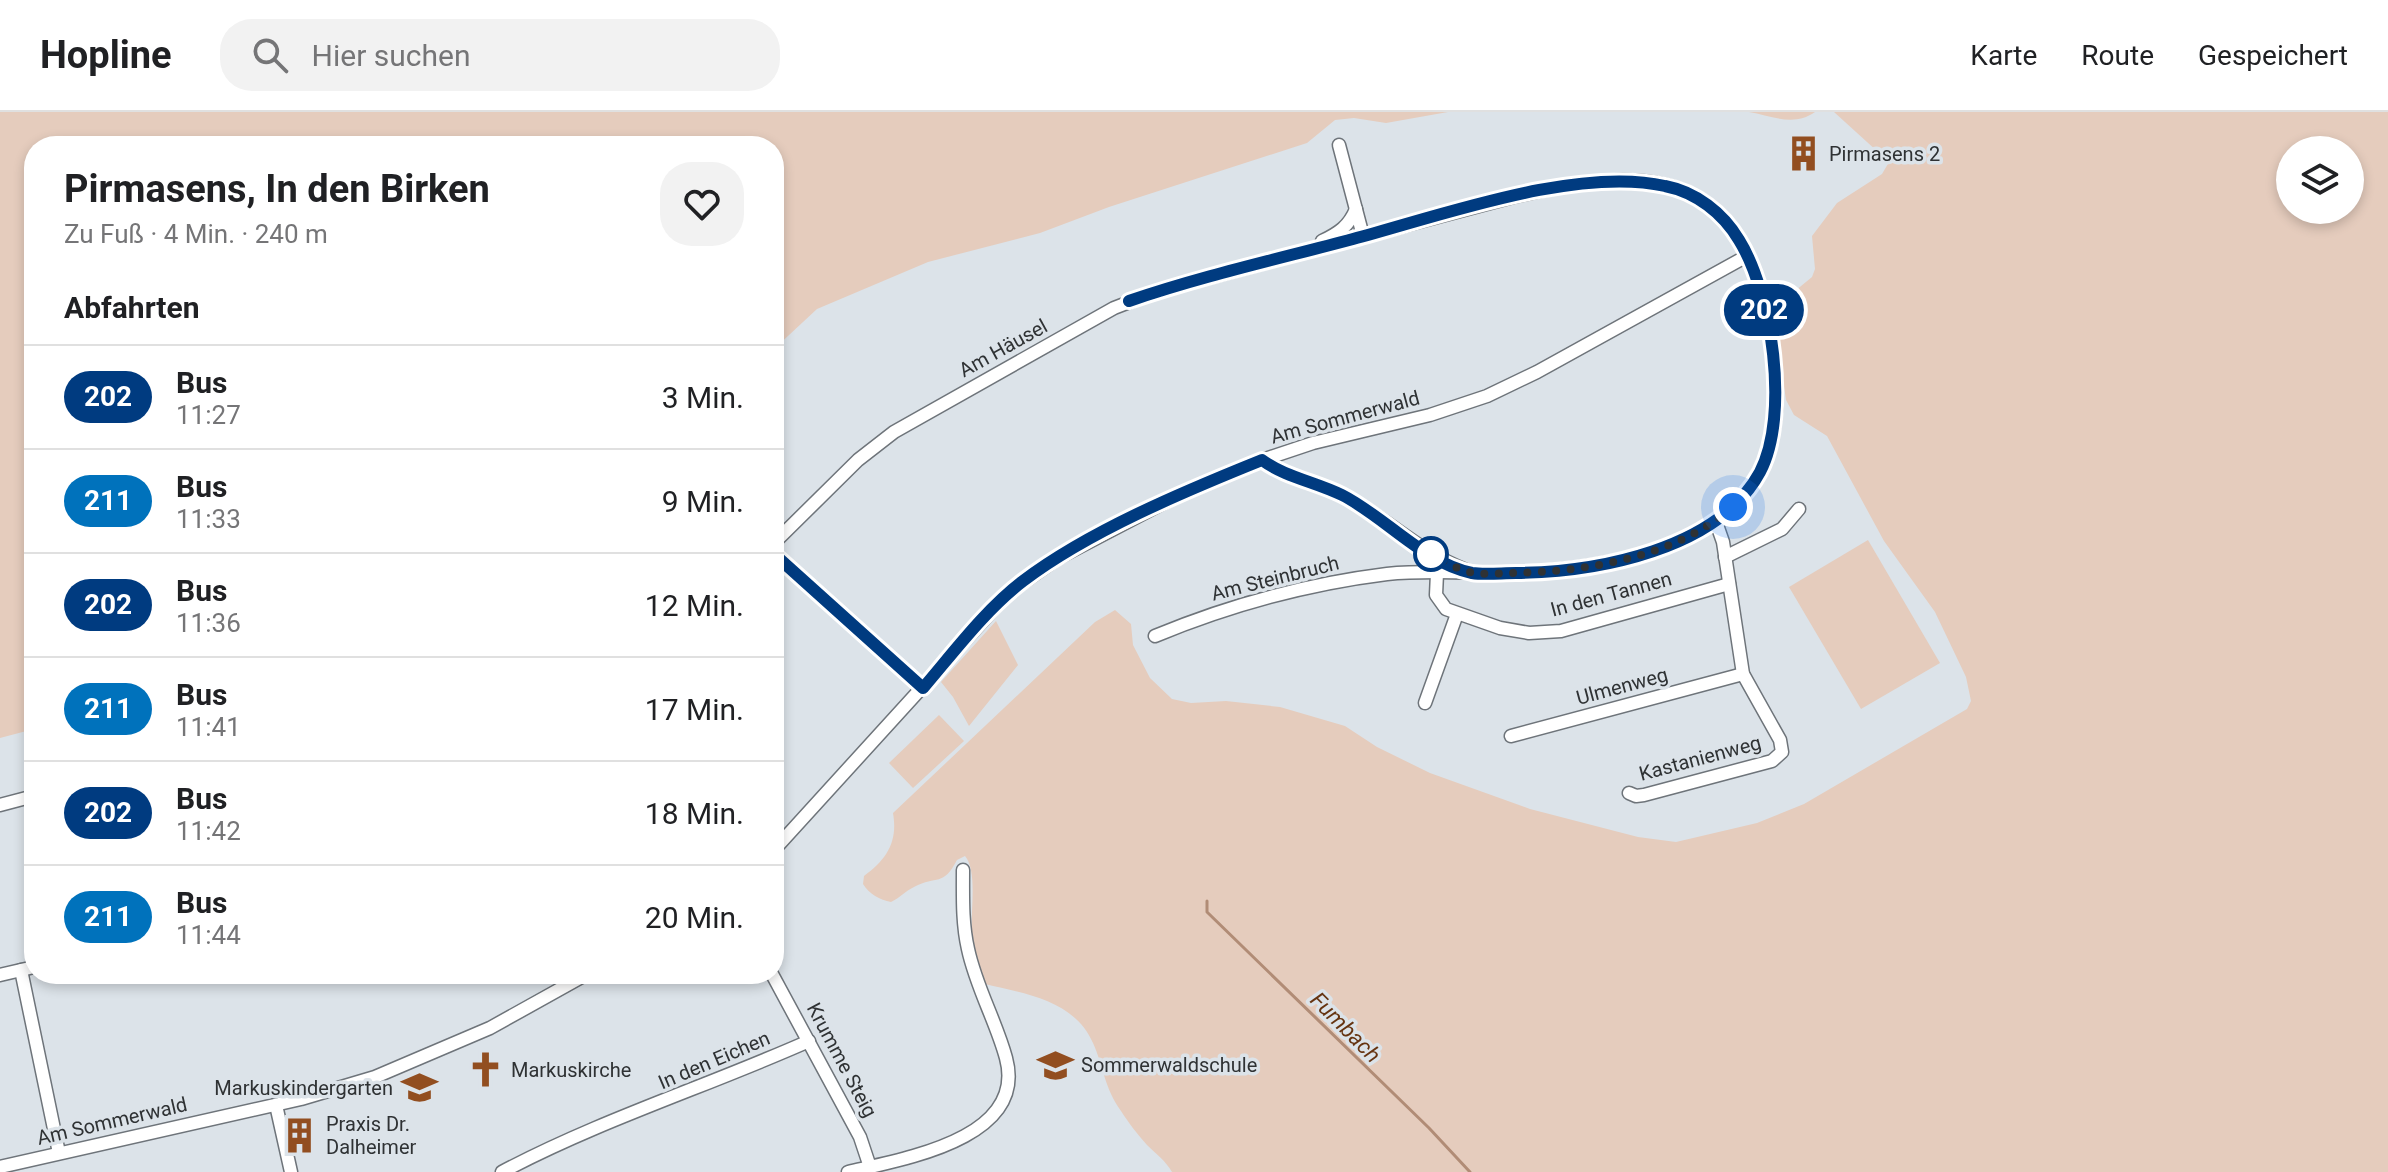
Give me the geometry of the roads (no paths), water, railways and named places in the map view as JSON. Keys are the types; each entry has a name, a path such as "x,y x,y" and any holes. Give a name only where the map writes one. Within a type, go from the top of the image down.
{"street":[{"path":"1339,145 1363,236"},
{"name":"Am Häusel","path":"784,533 880,441 1129,301 1290,255 1544,190 1599,183 1642,182 1681,190 1710,207 1732,229 1759,287 1771,344 1775,386 1774,425 1759,473 1733,507 1716,522"},
{"name":"Am Häusel","path":"1290,255 1336,234 1350,222 1356,209"},
{"name":"Am Sommerwald","path":"784,839 995,607 1035,572 1108,529 1262,460 1313,443 1430,415 1487,396 1537,372 1747,256"},
{"path":"1262,460 1276,469 1344,496 1440,560 1472,573"},
{"path":"1725,557 1782,529 1799,509"},
{"path":"1716,522 1725,557 1743,674"},
{"name":"Am Steinbruch","path":"1155,636 1211,613 1271,595 1409,572 1554,570 1615,560 1670,545 1716,522"},
{"path":"1409,572 1415,555 1411,541"},
{"path":"784,563 923,688"},
{"path":"1425,703 1457,614 1438,601 1437,573"},
{"name":"In den Tannen","path":"1457,614 1500,628 1543,633 1561,631 1729,584"},
{"name":"Ulmenweg","path":"1511,736 1743,674"},
{"name":"Kastanienweg","path":"1629,793 1640,796 1772,761 1780,756 1783,748 1780,740 1743,674"},
{"path":"0,805 24,799"},
{"path":"848,1172 875,1168 967,1136 999,1109 1008,1089 1007,1059 968,950 963,870"},
{"path":"0,975 24,970"},
{"path":"31,984 59,1153"},
{"name":"Am Sommerwald","path":"0,1167 37,1165 59,1153 276,1105 375,1077 490,1028 569,984"},
{"name":"Krumme Steig","path":"778,984 875,1168"},
{"name":"In den Eichen","path":"502,1172 554,1146 809,1041"},
{"path":"276,1105 291,1172"}],"waterway":[{"name":"Fumbach","path":"1207,901 1207,912 1429,1128 1470,1172"}],"place":[{"name":"Pirmasens 2","path":"1803,154"},
{"name":"Sommerwaldschule","path":"1055,1065"},
{"name":"Markuskirche","path":"485,1070"},
{"name":"Markuskindergarten","path":"419,1088"},
{"name":"Praxis Dr. Dalheimer","path":"300,1135"}]}
